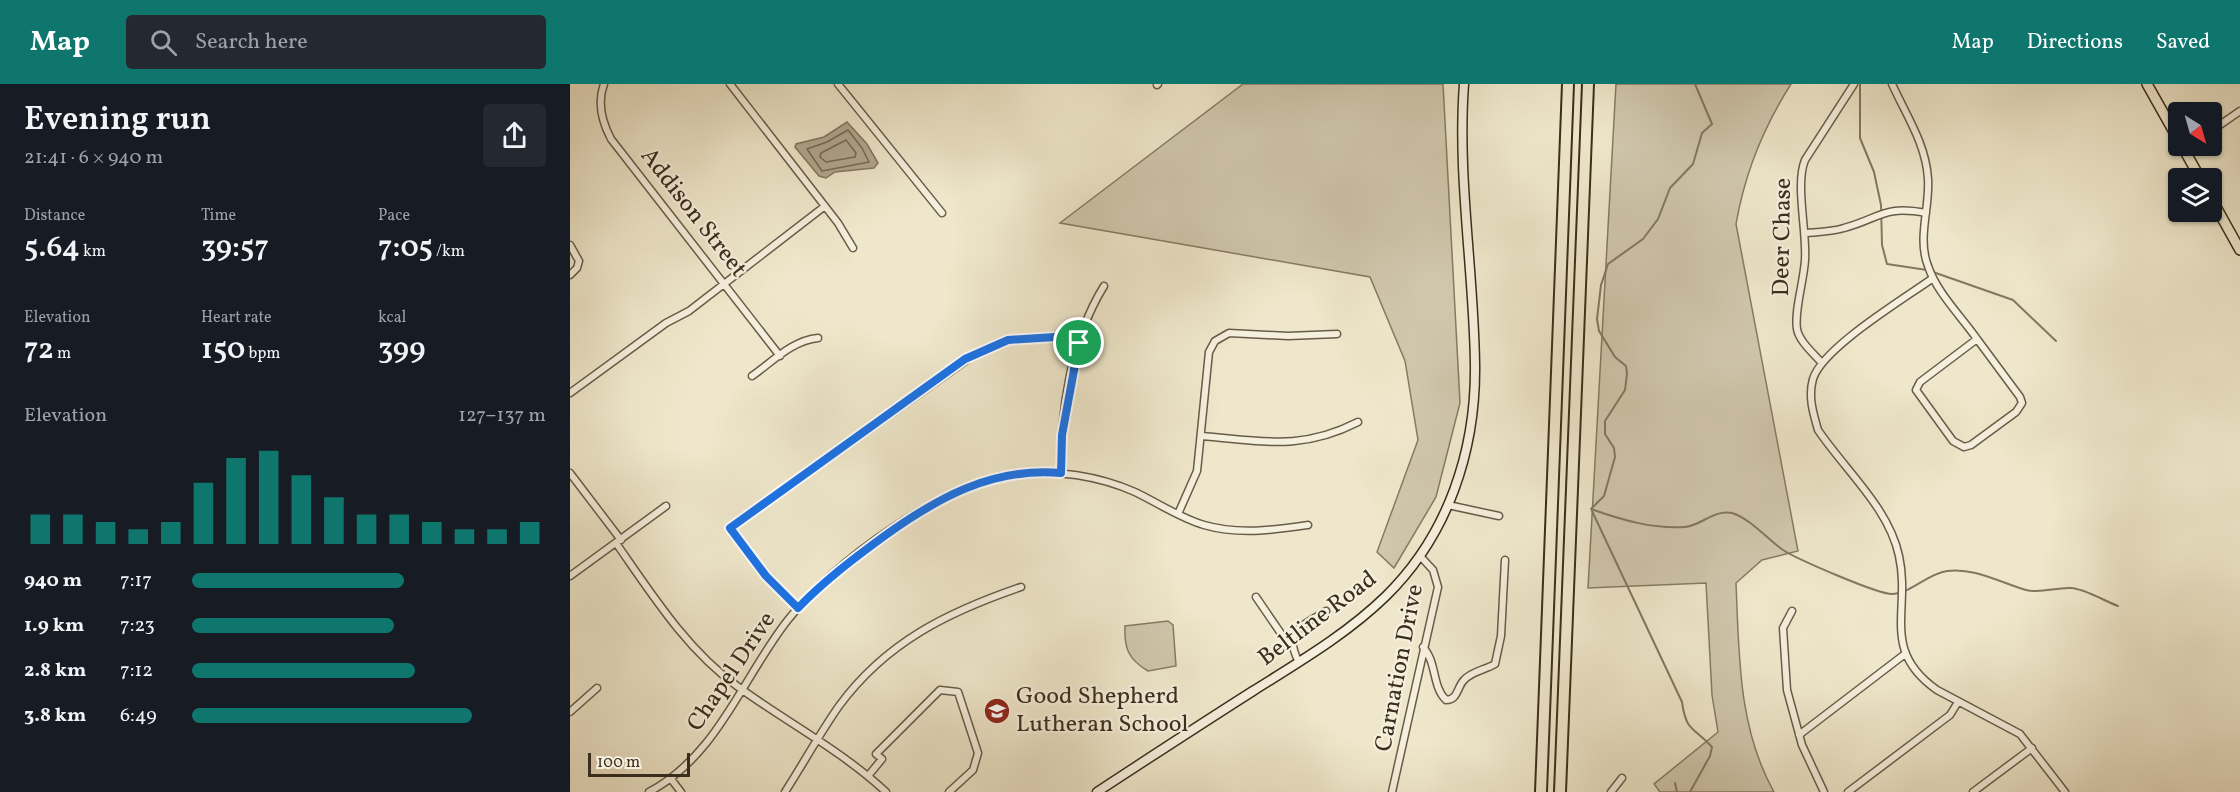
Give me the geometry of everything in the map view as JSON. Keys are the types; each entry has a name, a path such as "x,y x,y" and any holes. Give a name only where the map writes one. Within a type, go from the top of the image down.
{"highway":[{"path":"1541,792 1568,84"},
{"path":"1560,792 1588,84"}],"main road":[{"name":"Beltline Road","path":"1097,792 1299,662 1376,605 1420,556 1448,505 1463,463 1474,392 1464,164 1464,84"},
{"path":"2148,84 2168,119"},
{"path":"2222,218 2240,250"}],"street":[{"name":"Addison Street","path":"604,84 601,92 602,115 611,139 780,356"},
{"path":"730,84 825,206 852,248"},
{"path":"838,84 942,213"},
{"name":"Deer Chase","path":"1821,362 1800,336 1797,325 1806,233 1802,167 1854,84"},
{"path":"1892,84 1923,150 1928,178 1923,245 1933,278 2020,397 2022,403 2016,412 1971,445 1964,447 1953,441 1916,390 1920,381 1977,339"},
{"path":"2222,123 2240,111"},
{"path":"570,393 651,333 689,311 825,206"},
{"path":"1806,233 1844,228 1887,211 1910,210 1926,213"},
{"path":"570,245 579,261 577,268 570,275"},
{"path":"1933,278 1831,352 1821,362 1811,388 1818,430 1893,534 1901,568 1899,630 1905,654 1926,683 2020,734 2065,792"},
{"path":"1061,473 1062,435 1079,343 1093,303 1104,286"},
{"path":"1178,514 1197,471 1209,352 1218,338 1236,332 1288,336 1337,334"},
{"path":"798,608 766,576 730,528 978,351 1008,340 1032,337 1055,337 1079,343"},
{"path":"752,376 806,339 818,338"},
{"path":"1202,435 1299,442 1325,437 1358,422"},
{"path":"570,472 681,632 712,665 742,690 818,740 886,792"},
{"name":"Chapel Drive","path":"650,792 671,779 708,742 798,608 848,562 907,518 941,498 998,477 1035,472 1061,473 1122,487 1206,526 1237,531 1308,525"},
{"path":"1448,505 1498,516"},
{"path":"570,576 666,506"},
{"name":"Carnation Drive","path":"1392,792 1438,587 1433,570 1420,556"},
{"path":"1423,647 1430,656 1438,686 1446,700 1454,697 1462,683 1472,674 1494,664 1500,636 1505,560"},
{"path":"785,792 852,690 912,637 963,608 1021,587"},
{"path":"1256,597 1282,635 1291,642 1299,662"},
{"path":"1291,642 1298,628 1326,611"},
{"path":"1792,611 1783,628 1784,664 1792,714 1824,792"},
{"path":"1799,735 1905,654"},
{"path":"570,712 597,688"},
{"path":"868,776 882,759 876,754 940,690 958,692 978,753 973,770 950,792"},
{"path":"1848,792 1950,715 1959,702"},
{"path":"1973,792 2032,748"},
{"path":"1611,792 1622,778"},
{"path":"671,779 681,792"}],"shaded area":[{"path":"1243,84 1443,84 1460,403 1436,497 1394,568 1377,552 1418,440 1405,361 1370,277 1060,223"},
{"path":"1616,84 1791,84 1756,151 1744,186 1736,224 1798,551 1762,560 1736,583 1740,663 1747,716 1762,768 1774,792 1660,792 1654,784 1718,732 1712,695 1706,583 1588,588"},
{"path":"1168,621 1173,625 1176,666 1148,671 1136,662 1129,652 1125,641 1125,626"}],"water":[{"path":"847,122 867,144 878,163 874,168 835,172 826,178 819,176 795,147 796,144 824,137"}],"waterway":[{"path":"1591,509 1604,496 1615,457 1614,448 1605,434 1605,421 1625,390 1627,374 1626,366 1615,357 1599,331 1597,319 1601,285 1608,264 1643,239 1658,219 1670,188 1693,164 1702,133 1712,124 1695,84"},
{"path":"1860,84 1860,138 1874,172 1881,205 1882,245 1887,264 1927,270"},
{"path":"1933,272 2013,300 2056,341"},
{"path":"1591,509 1637,523 1661,527 1691,526 1720,513 1732,513 1746,520 1791,555 1838,576 1885,593 1900,593 1940,573 1957,570 1977,573 2032,591 2077,589 2118,606"},
{"path":"1592,511 1682,702 1686,719 1712,747 1710,756 1690,792"},
{"path":"1675,783 1677,792"}],"place":[{"name":"Good Shepherd Lutheran School","path":"997,711"}],"route":[{"path":"1041,336 1069,339 1079,343 1062,435 1061,473 1035,472 998,477 960,489 941,498 907,518 848,562 798,608 752,560 730,528 978,351 1008,340 1041,336"}]}
